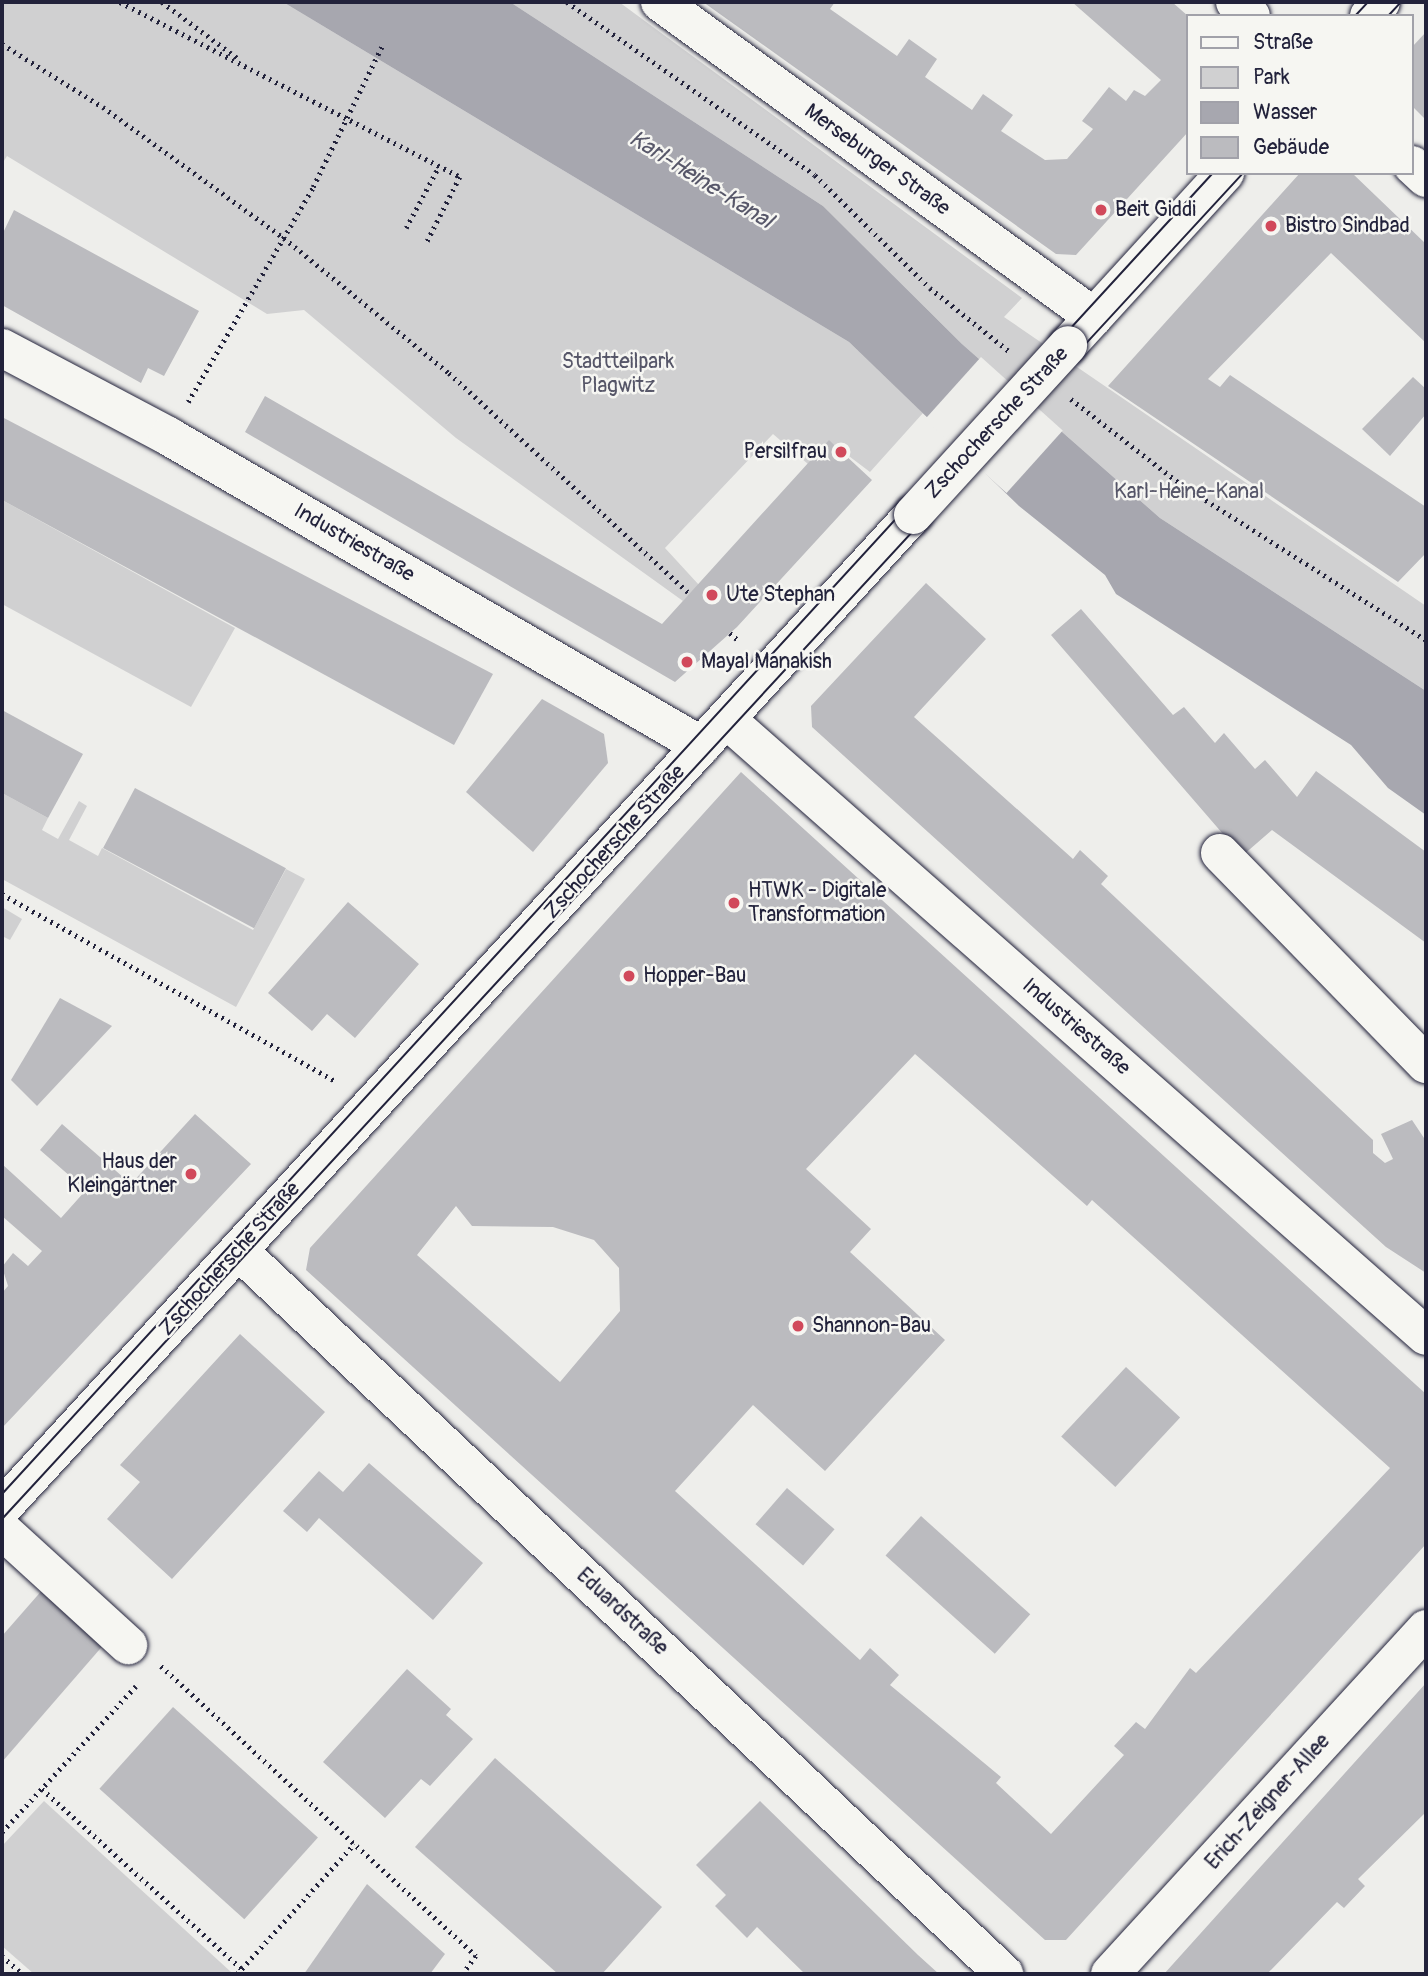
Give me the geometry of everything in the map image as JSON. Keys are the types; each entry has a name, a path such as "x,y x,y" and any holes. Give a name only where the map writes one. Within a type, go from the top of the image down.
{"street":[{"name":"Merseburger Straße","path":"660,2 1094,317"},
{"path":"1236,2 1249,14"},
{"name":"Zschochersche Straße","path":"2,1508 1223,175"},
{"name":"Industriestraße","path":"2,348 714,732 1426,1336"},
{"path":"1220,853 1426,1064"},
{"name":"Eduardstraße","path":"239,1251 1004,1974"},
{"path":"2,1530 146,1659"},
{"name":"Erich-Zeigner-Allee","path":"1111,1974 1426,1629"}],"path":[{"path":"120,2 460,177 427,242"},
{"path":"162,2 251,69"},
{"path":"567,2 815,175 930,288 1017,357"},
{"path":"2,44 103,107 284,238 449,373 691,594"},
{"path":"168,436 350,120 382,46"},
{"path":"406,228 439,166"},
{"path":"1061,391 1182,485 1426,640"},
{"path":"2,894 314,1067"},
{"path":"146,1659 476,1956 463,1974"},
{"path":"2,1832 139,1681"},
{"path":"42,1789 240,1972 354,1844"},
{"path":"2,1956 23,1974"}],"green space":[{"name":"Stadtteilpark Plagwitz","path":"2,2 283,2 849,342 923,413 870,472 829,441 808,464 773,434 665,548 699,585 683,601 456,438 304,310 267,314 7,156 2,164"},
{"name":"Karl-Heine-Kanal","path":"510,2 619,2 1022,298 1004,317 1426,606 1426,691 1160,518 962,344 823,206"},
{"path":"2,500 235,628 191,707 2,604"},
{"path":"2,793 48,818 42,830 58,839 79,801 87,806 69,840 98,856 102,848 253,930 286,869 305,879 236,1007 2,879"},
{"path":"2,907 22,919 10,940 2,936"},
{"path":"44,1801 231,1972 34,1974 2,1946 2,1846"}],"water":[{"path":"283,2 510,2 823,206 962,344 1160,518 1426,691 1426,815 1388,788 1351,745 1116,594 1105,575 1019,506 849,342"}],"pier":[{"path":"981,357 1063,431 1007,493 925,419"}],"building":[{"path":"703,2 835,2 830,9 897,56 909,39 937,59 925,77 972,110 983,94 1013,115 1001,131 1045,160 1067,159 1093,129 1082,121 1109,87 1126,101 1134,90 1145,96 1161,80 1072,2 1172,2 1186,14 1186,134 1076,255 1056,254"},
{"path":"1426,32 1426,120 1414,108 1414,45"},
{"path":"1298,175 1354,175 1426,244 1426,343 1331,253 1208,379 1220,387 1230,375 1426,507 1426,553 1398,582 1108,386"},
{"path":"14,210 199,311 164,376 148,368 141,383 2,305 2,235"},
{"path":"1413,377 1426,389 1426,414 1390,456 1362,429"},
{"path":"265,396 662,624 829,440 872,480 737,627 675,682 245,432"},
{"path":"2,417 493,674 454,745 2,500"},
{"path":"926,583 986,639 914,717 1073,859 1080,850 1108,876 1101,884 1373,1140 1373,1153 1385,1163 1393,1159 1381,1134 1412,1120 1426,1141 1426,1273 1386,1247 812,727 811,706"},
{"path":"1081,609 1173,715 1184,707 1215,743 1224,733 1255,769 1265,760 1297,797 1316,771 1426,852 1426,943 1272,830 1242,856 1051,635"},
{"path":"542,699 604,734 608,763 533,852 466,792"},
{"path":"2,710 83,754 48,818 2,793"},
{"path":"741,772 1426,1394 1426,1544 1066,1940 1045,1940 306,1270 310,1248","holes":["915,1054 1087,1206 1092,1200 1390,1468 1196,1673 1190,1668 1145,1729 1136,1722 1114,1746 1124,1755 1051,1834 996,1783 1001,1777 890,1685 899,1675 870,1648 860,1660 675,1491 753,1405 825,1471 945,1340 850,1252 871,1229 806,1169","456,1206 472,1226 553,1227 594,1240 619,1268 620,1311 560,1382 417,1255"]},
{"path":"135,788 286,868 254,928 103,848"},
{"path":"348,902 419,964 355,1038 327,1014 312,1031 268,993"},
{"path":"60,998 112,1026 37,1106 11,1080"},
{"path":"195,1114 251,1164 2,1428 2,1293 8,1286 2,1267 13,1253 28,1266 42,1251 2,1216 2,1164 61,1218 86,1190 40,1150 62,1124 131,1184"},
{"path":"240,1334 325,1412 172,1579 107,1519 140,1482 120,1465"},
{"path":"1126,1367 1180,1417 1115,1487 1061,1436"},
{"path":"369,1463 483,1563 433,1620 319,1518 307,1532 283,1511 319,1471 343,1492"},
{"path":"787,1488 835,1529 803,1566 756,1524"},
{"path":"921,1516 1030,1614 995,1654 886,1555"},
{"path":"44,1588 106,1642 2,1762 2,1636"},
{"path":"407,1669 451,1709 446,1715 473,1739 430,1786 421,1779 385,1818 323,1762"},
{"path":"1426,1683 1426,1812 1358,1879 1365,1886 1344,1908 1337,1902 1267,1974 1164,1974"},
{"path":"173,1707 318,1837 244,1919 99,1789"},
{"path":"495,1758 662,1907 602,1974 558,1974 415,1847"},
{"path":"760,1801 939,1974 805,1974 757,1927 747,1938 715,1906 726,1895 696,1865"},
{"path":"367,1884 445,1954 430,1974 304,1974"}],"tram line":[{"path":"1357,14 1368,2"},
{"path":"1390,14 1401,2"},
{"path":"2,1494 1211,175"},
{"path":"2,1519 1241,175"}],"place":[{"name":"Beit Giddi","path":"1101,210"},
{"name":"Bistro Sindbad","path":"1271,226"},
{"name":"Persilfrau","path":"841,452"},
{"name":"Ute Stephan","path":"712,595"},
{"name":"Mayal Manakish","path":"687,662"},
{"name":"HTWK - Digitale Transformation","path":"734,903"},
{"name":"Hopper-Bau","path":"629,976"},
{"name":"Haus der Kleingärtner","path":"191,1174"},
{"name":"Shannon-Bau","path":"798,1326"}]}
